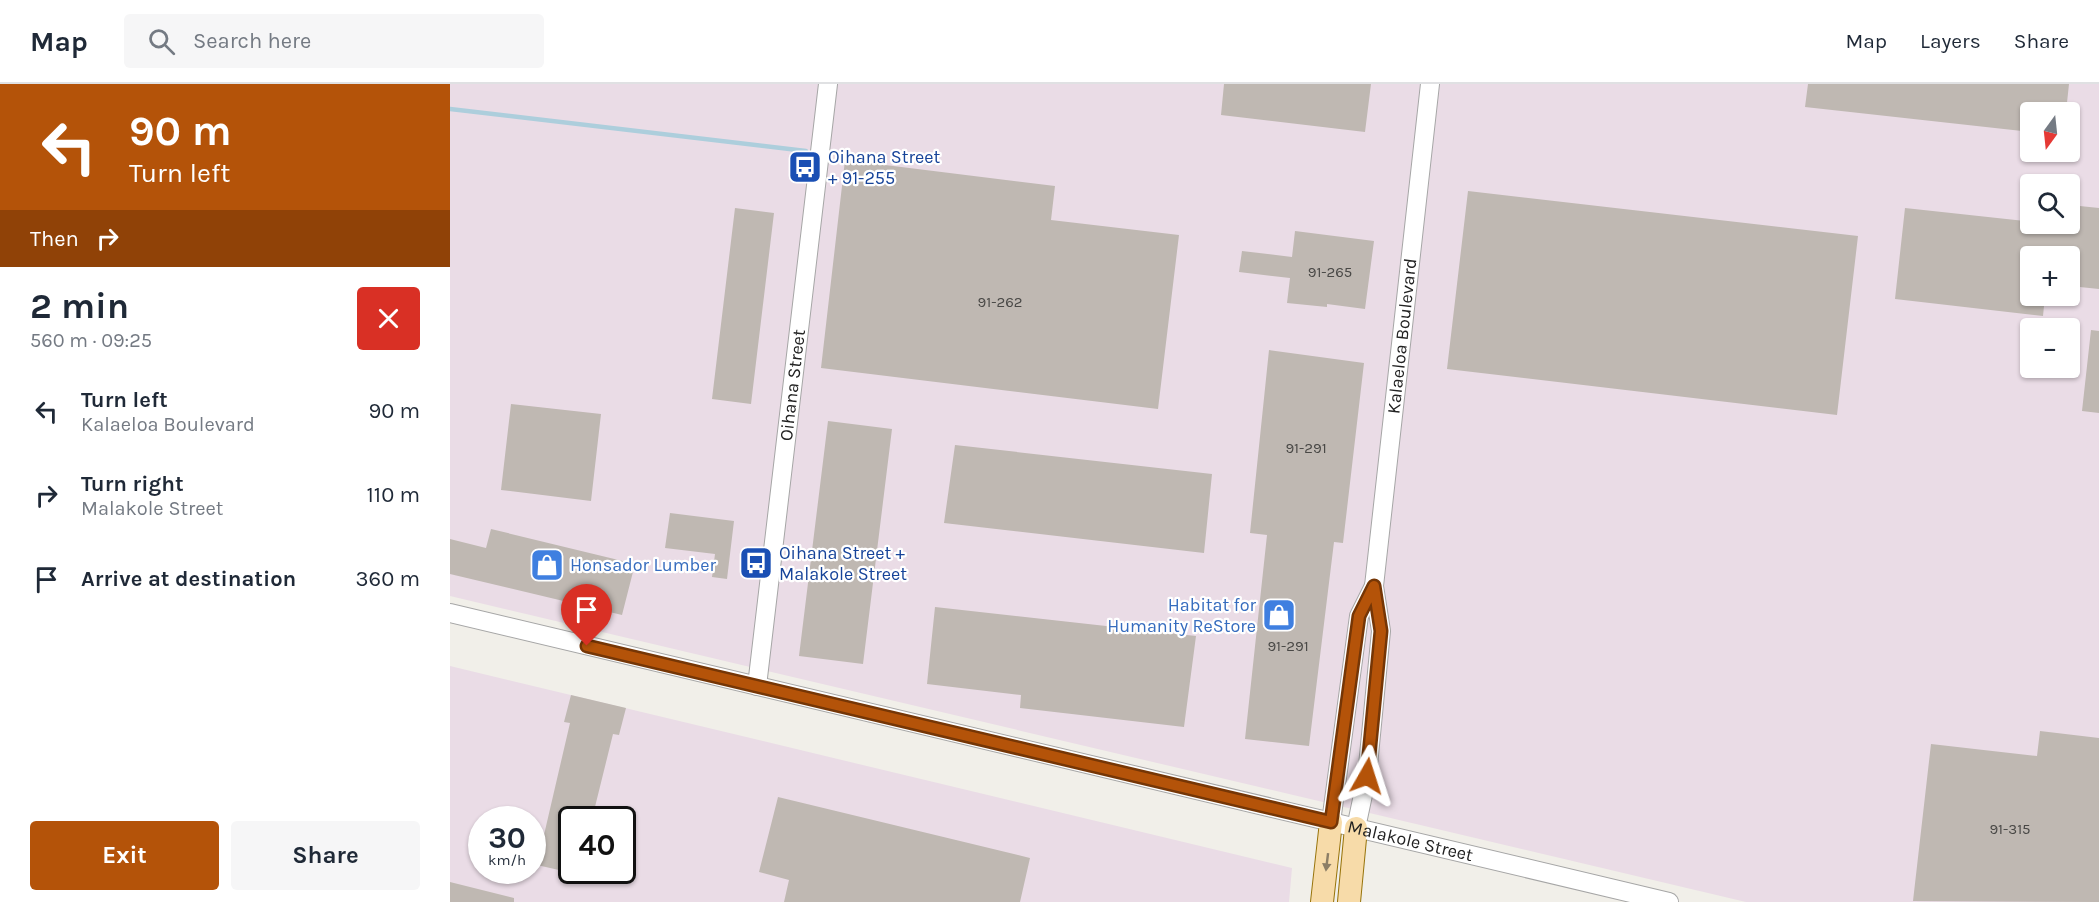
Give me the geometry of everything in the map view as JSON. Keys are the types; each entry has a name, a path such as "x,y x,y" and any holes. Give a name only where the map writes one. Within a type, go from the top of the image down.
{"main road":[{"name":"Kalaeloa Boulevard","path":"1322,902 1331,822"},
{"name":"Kalaeloa Boulevard","path":"1349,902 1356,828"}],"street":[{"name":"Oihana Street","path":"757,686 828,84"},
{"name":"Kalaeloa Boulevard","path":"1356,828 1367,776 1381,631 1374,586 1430,84"},
{"name":"Kalaeloa Boulevard","path":"1331,822 1359,616 1374,586"},
{"name":"Malakole Street","path":"450,613 1669,902"}],"shaded area":[{"path":"450,84 2099,84 2099,902 1746,902 450,596"},
{"path":"450,666 1292,868 1289,902 450,902"}],"building":[{"path":"1224,84 1371,84 1365,132 1221,115"},
{"path":"1808,84 2069,84 2067,102 2020,102 2020,131 1805,107"},
{"path":"845,160 1055,186 1051,220 1179,235 1158,409 821,368"},
{"path":"1468,191 1858,236 1837,415 1447,369"},
{"path":"2080,206 2099,208 2099,289 2080,287 2080,246 2020,246 2020,306 2044,306 2043,316 1895,299 1905,208 2020,221 2020,234 2080,234"},
{"path":"735,208 774,213 751,404 712,399"},
{"path":"1295,231 1374,241 1365,309 1327,304 1327,307 1287,303 1290,278 1239,272 1242,251 1292,257"},
{"path":"2091,330 2099,331 2099,413 2082,411"},
{"path":"1269,350 1364,363 1343,543 1334,542 1309,746 1245,739 1267,535 1250,533"},
{"path":"511,404 601,414 591,501 501,490"},
{"path":"828,421 892,429 863,664 799,656"},
{"path":"955,445 1212,474 1204,553 944,523"},
{"path":"670,513 734,521 727,579 712,577 715,554 665,548"},
{"path":"491,529 635,564 622,615 450,574 450,539 486,548"},
{"path":"935,607 1196,636 1184,727 1020,708 1021,695 927,684"},
{"path":"571,695 626,708 619,735 613,734 595,806 558,806 558,870 546,867 546,826 570,723 564,722"},
{"path":"2040,731 2099,738 2099,902 1913,901 1931,744 2037,756"},
{"path":"778,797 1030,858 1020,902 784,902 789,880 759,872"},
{"path":"450,882 514,898 514,902 450,902"}],"waterway":[{"path":"450,109 806,151"}],"place":[{"name":"Oihana Street + 91-255","path":"805,167"},
{"name":"Oihana Street + Malakole Street","path":"756,563"},
{"name":"Honsador Lumber","path":"547,565"},
{"name":"Habitat for Humanity ReStore","path":"1279,615"}],"route":[{"path":"587,646 1331,822 1359,616 1374,586 1381,631 1367,776"}]}
